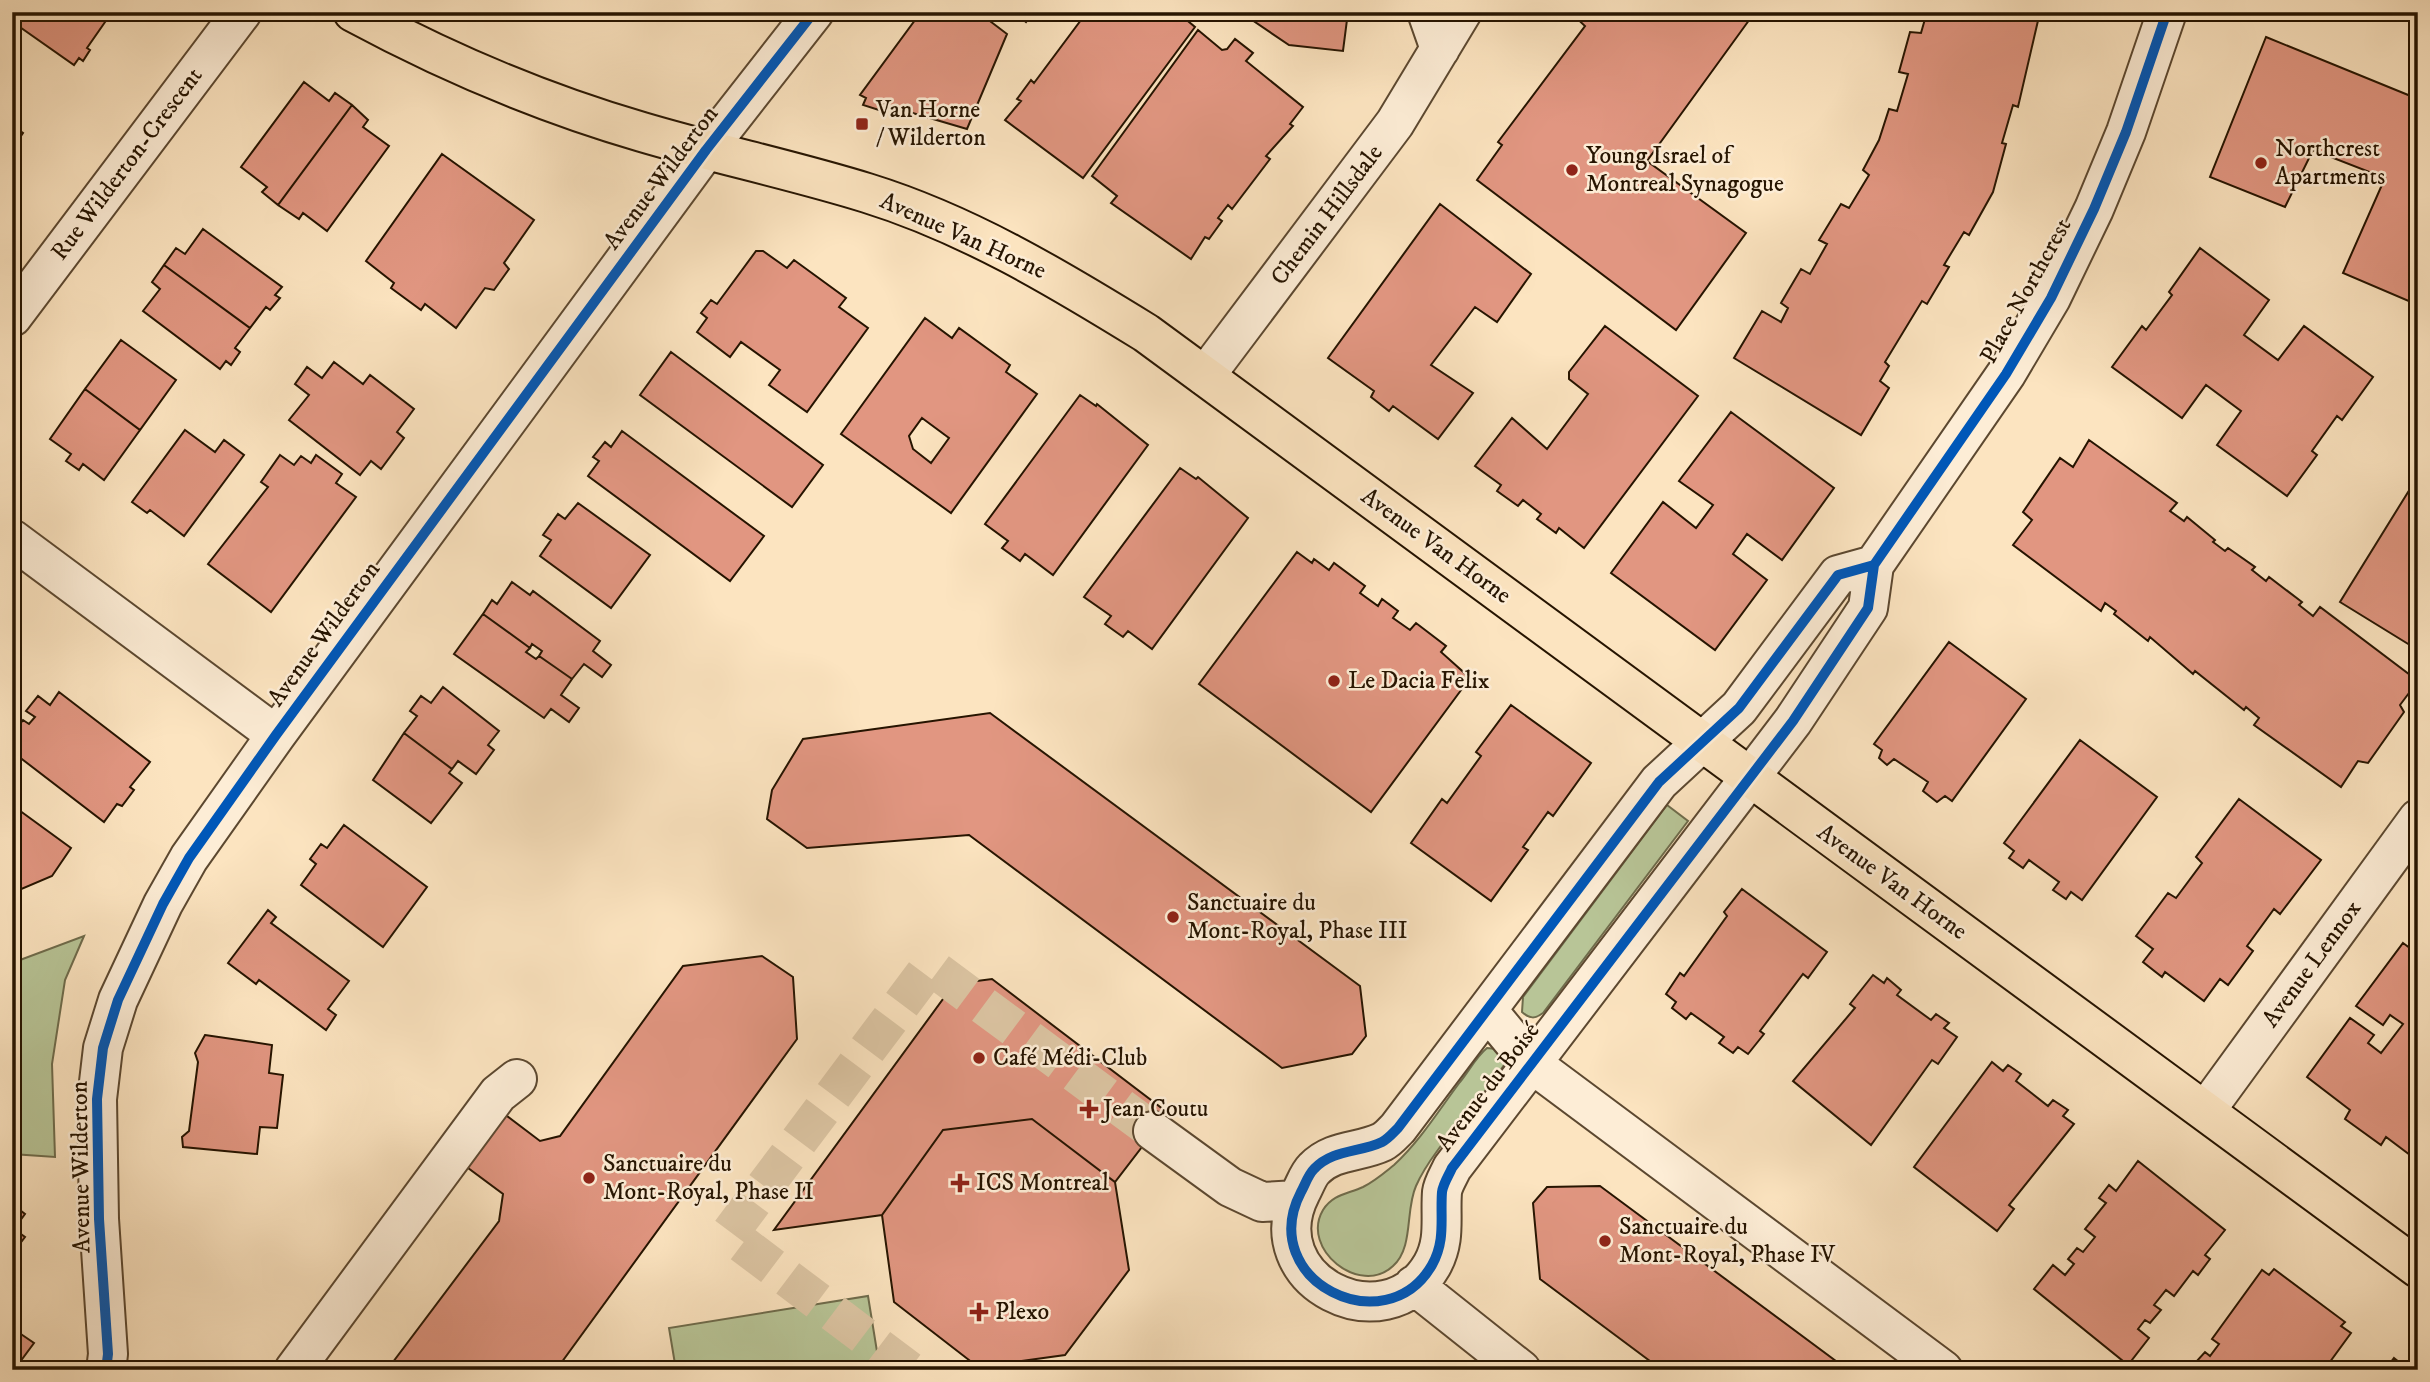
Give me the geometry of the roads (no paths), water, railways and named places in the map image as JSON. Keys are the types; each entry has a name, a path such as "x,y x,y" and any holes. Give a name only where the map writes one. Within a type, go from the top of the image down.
{"main road":[{"name":"Avenue Van Horne","path":"353,12 425,51 514,86 637,131 868,193 961,230 1038,267 1146,333 1680,724 1700,743 2206,1110 2418,1268"}],"street":[{"name":"Rue Wilderton-Crescent","path":"12,317 242,12"},
{"name":"Avenue Wilderton","path":"106,1370 108,1354 96,1124 103,1048 118,1000 163,904 189,858 276,735 706,150 814,12"},
{"path":"1427,12 1440,49"},
{"name":"Chemin Hillsdale","path":"1205,376 1395,124 1462,12"},
{"name":"Place Northcrest","path":"1748,777 1793,721 1868,608 1874,565 2006,374 2051,298 2094,209 2126,132 2167,12"},
{"path":"12,539 276,735"},
{"path":"1700,743 1739,708 1838,575 1874,565"},
{"name":"Avenue du Boisé","path":"1700,743 1659,782 1398,1128 1382,1142 1332,1155 1313,1170 1292,1209 1290,1229 1294,1249 1303,1270 1320,1286 1348,1300 1362,1302 1396,1296 1414,1285 1432,1266 1442,1241 1442,1190 1452,1167 1748,777"},
{"name":"Avenue Lennox","path":"2206,1110 2418,818"},
{"name":"Avenue du Boisé","path":"1488,1011 1531,1063"},
{"path":"1531,1063 1943,1370"},
{"path":"293,1370 498,1094 517,1079"},
{"path":"1153,1131 1230,1187 1262,1202 1297,1200"},
{"path":"1414,1285 1521,1370"}],"tunnel":[{"path":"909,1370 729,1234 930,966 1153,1131"}],"place":[{"name":"Van Horne / Wilderton","path":"862,124"},
{"name":"Northcrest Apartments","path":"2261,163"},
{"name":"Young Israel of Montreal Synagogue","path":"1572,170"},
{"name":"Le Dacia Felix","path":"1334,681"},
{"name":"Sanctuaire du Mont-Royal, Phase III","path":"1173,917"},
{"name":"Café Médi-Club","path":"979,1058"},
{"name":"Jean Coutu","path":"1089,1109"},
{"name":"Sanctuaire du Mont-Royal, Phase II","path":"589,1178"},
{"name":"ICS Montreal","path":"960,1183"},
{"name":"Sanctuaire du Mont-Royal, Phase IV","path":"1605,1241"},
{"name":"Plexo","path":"979,1312"}]}
